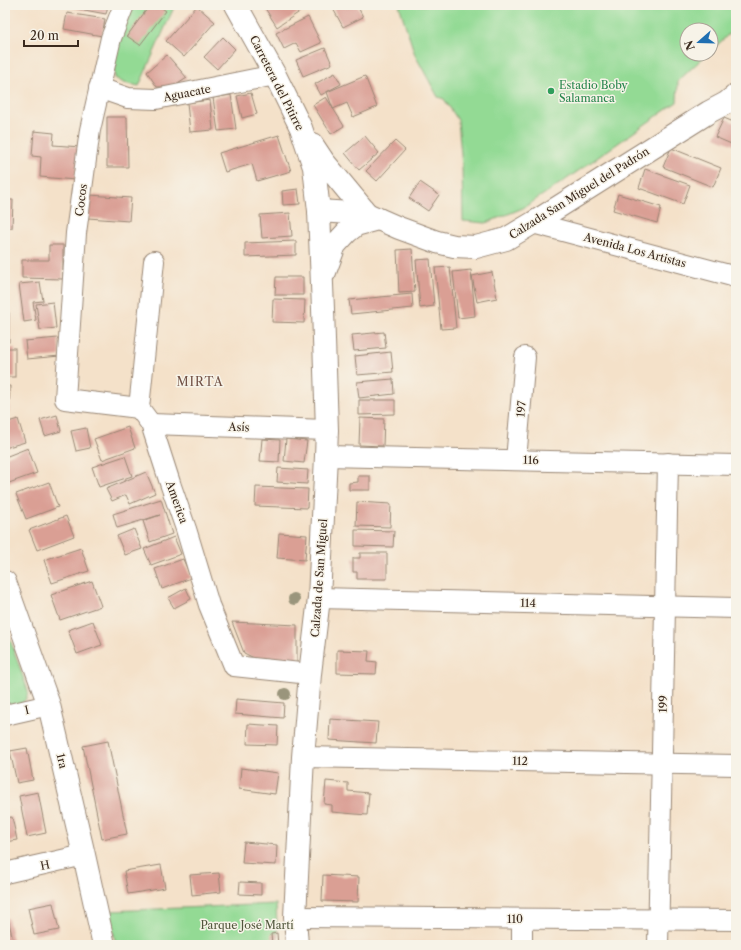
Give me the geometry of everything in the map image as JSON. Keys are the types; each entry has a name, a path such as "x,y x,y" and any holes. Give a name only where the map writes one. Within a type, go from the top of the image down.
{"main road":[{"name":"Carretera del Pitirre","path":"236,5 275,75 301,128 314,167 319,211"},
{"name":"Calzada San Miguel del Padrón","path":"319,211 373,216 399,228 437,242 454,246 476,247 506,239 709,112 733,101"},
{"path":"301,128 324,162 373,216 356,225 335,245 322,280"},
{"name":"Calzada de San Miguel","path":"296,945 295,917 303,757 310,674 319,598 327,430 319,211"},
{"name":"1ra","path":"5,582 49,705 104,945"}],"street":[{"name":"Cocos","path":"124,5 111,38 90,130 76,233 65,399 139,408"},
{"name":"Aguacate","path":"99,88 128,98 156,99 275,75"},
{"name":"Avenida Los Artistas","path":"533,223 736,278"},
{"path":"139,408 154,261"},
{"name":"197","path":"516,460 525,357"},
{"name":"America","path":"139,408 151,424 186,529 209,605 234,666 310,674"},
{"name":"Asís","path":"151,424 327,430"},
{"name":"116","path":"326,456 736,465"},
{"name":"199","path":"658,945 668,463"},
{"name":"114","path":"319,598 736,608"},
{"name":"I","path":"5,715 49,705"},
{"name":"112","path":"303,757 736,765"},
{"name":"H","path":"5,873 84,855"},
{"name":"110","path":"295,917 736,920"},
{"path":"522,919 522,945"}],"shaded area":[{"path":"506,941 506,945 321,945 321,942"}],"green space":[{"path":"134,5 175,5 139,86 124,83 115,78 114,69 116,50"},
{"path":"399,5 736,5 736,27 719,43 719,22 679,22 679,62 698,62 678,81 677,102 523,208 486,223 463,221 462,167 458,120 444,99 438,97 415,55"},
{"path":"5,625 28,691 23,702 5,708"},
{"name":"Parque José Martí","path":"276,904 278,945 116,945 109,911"}],"building":[{"path":"63,5 108,5 106,14"},
{"path":"150,5 158,5 166,11 140,45 127,36"},
{"path":"263,5 310,5 277,27"},
{"path":"331,5 357,5 363,17 343,27"},
{"path":"197,6 215,22 184,57 166,41"},
{"path":"67,13 105,19 102,36 64,29"},
{"path":"308,17 321,43 301,52 296,43 284,49 276,33"},
{"path":"223,37 235,49 217,69 204,57"},
{"path":"325,48 332,64 303,76 296,60"},
{"path":"167,55 187,78 173,87 157,87 147,72"},
{"path":"335,73 341,84 321,95 315,84"},
{"path":"365,76 377,107 353,117 347,103 333,109 327,92"},
{"path":"251,93 257,114 242,118 237,96"},
{"path":"231,95 236,129 218,131 213,98"},
{"path":"326,97 344,126 331,134 313,105"},
{"path":"210,100 213,130 190,132 187,103"},
{"path":"107,117 127,117 128,167 107,167"},
{"path":"724,118 736,123 736,146 715,137"},
{"path":"5,122 8,122 8,148 5,148"},
{"path":"34,131 54,133 53,145 81,147 75,180 40,177 41,157 32,156"},
{"path":"279,135 291,171 257,181 252,164 225,172 219,153"},
{"path":"365,136 379,153 359,170 345,153"},
{"path":"395,141 405,150 377,181 366,171"},
{"path":"671,148 721,168 713,187 663,167"},
{"path":"5,162 9,162 9,191 5,191"},
{"path":"645,169 690,185 683,204 639,188"},
{"path":"420,182 439,195 428,211 409,198"},
{"path":"298,189 300,204 283,205 282,191"},
{"path":"618,194 661,207 657,223 613,210"},
{"path":"90,195 131,198 129,221 88,218"},
{"path":"5,200 13,200 12,228 5,228"},
{"path":"290,213 292,236 262,238 260,215"},
{"path":"296,241 296,255 245,257 245,243"},
{"path":"49,245 63,245 63,279 22,278 22,260 49,260"},
{"path":"412,249 415,292 399,293 397,250"},
{"path":"430,259 434,306 420,308 416,260"},
{"path":"450,267 456,328 441,329 435,268"},
{"path":"471,270 475,316 458,318 453,272"},
{"path":"492,272 497,298 477,302 472,276"},
{"path":"276,277 303,277 303,295 275,295"},
{"path":"40,282 43,301 33,302 36,320 24,322 19,284"},
{"path":"412,294 413,308 351,314 349,300"},
{"path":"273,299 305,300 304,323 272,322"},
{"path":"53,302 56,328 40,330 36,304"},
{"path":"5,313 9,313 9,342 5,342"},
{"path":"384,332 386,348 354,351 352,335"},
{"path":"58,338 60,356 27,359 25,341"},
{"path":"5,348 15,348 15,377 5,377"},
{"path":"391,352 393,372 357,375 355,356"},
{"path":"393,379 394,394 359,398 357,382"},
{"path":"5,386 10,386 9,413 5,413"},
{"path":"359,400 395,400 395,414 359,415"},
{"path":"57,415 61,431 45,436 40,420"},
{"path":"360,418 384,419 383,446 359,445"},
{"path":"18,419 25,442 5,448 5,423"},
{"path":"128,427 135,448 102,460 94,439"},
{"path":"86,428 90,448 76,451 71,431"},
{"path":"262,439 280,440 279,462 260,461"},
{"path":"286,439 307,441 304,463 284,461"},
{"path":"28,448 37,473 6,484 5,457"},
{"path":"125,456 132,476 99,487 92,467"},
{"path":"278,468 308,470 307,484 277,482"},
{"path":"146,472 155,493 130,504 126,495 112,501 106,489"},
{"path":"358,476 370,476 370,490 349,490 349,483 358,482"},
{"path":"49,482 58,507 26,519 16,494"},
{"path":"256,487 308,489 307,508 255,506"},
{"path":"161,499 172,534 150,542 143,521 160,515 117,528 113,514"},
{"path":"357,502 391,504 390,527 356,526"},
{"path":"66,516 74,536 37,550 29,530"},
{"path":"134,529 142,549 125,555 117,536"},
{"path":"355,530 394,531 393,547 355,546"},
{"path":"279,533 307,535 305,560 277,558"},
{"path":"174,537 181,554 151,565 144,549"},
{"path":"81,548 89,571 52,583 44,560"},
{"path":"360,553 387,553 387,579 357,579 357,572 353,572 353,558 360,558"},
{"path":"183,559 191,578 162,589 155,569"},
{"path":"92,581 101,606 60,620 51,595"},
{"path":"186,588 191,599 174,608 168,598"},
{"path":"93,621 102,645 77,654 68,630"},
{"path":"232,622 297,625 297,665 262,662 244,653"},
{"path":"337,650 369,651 368,661 377,662 376,674 337,673"},
{"path":"236,699 284,703 283,718 235,714"},
{"path":"330,719 378,722 376,743 329,740"},
{"path":"248,724 278,726 277,745 247,744"},
{"path":"108,741 127,834 102,839 83,746"},
{"path":"27,748 33,780 17,783 10,751"},
{"path":"241,768 278,773 275,794 239,789"},
{"path":"326,781 348,783 348,791 369,793 367,815 332,812 332,805 324,804"},
{"path":"38,792 46,833 27,837 19,796"},
{"path":"12,817 17,840 5,842 5,818"},
{"path":"244,842 277,845 276,865 242,863"},
{"path":"161,865 165,888 128,894 124,871"},
{"path":"219,873 221,892 192,895 190,875"},
{"path":"323,875 359,877 358,902 322,901"},
{"path":"240,882 261,883 261,895 239,894"},
{"path":"53,903 59,930 34,935 28,908"},
{"path":"5,918 8,918 14,945 5,945"},
{"path":"277,933 278,945 272,945 271,934"}],"place":[{"name":"Estadio Boby Salamanca","path":"551,91"}],"district":[{"name":"MIRTA","path":"200,381"}]}
